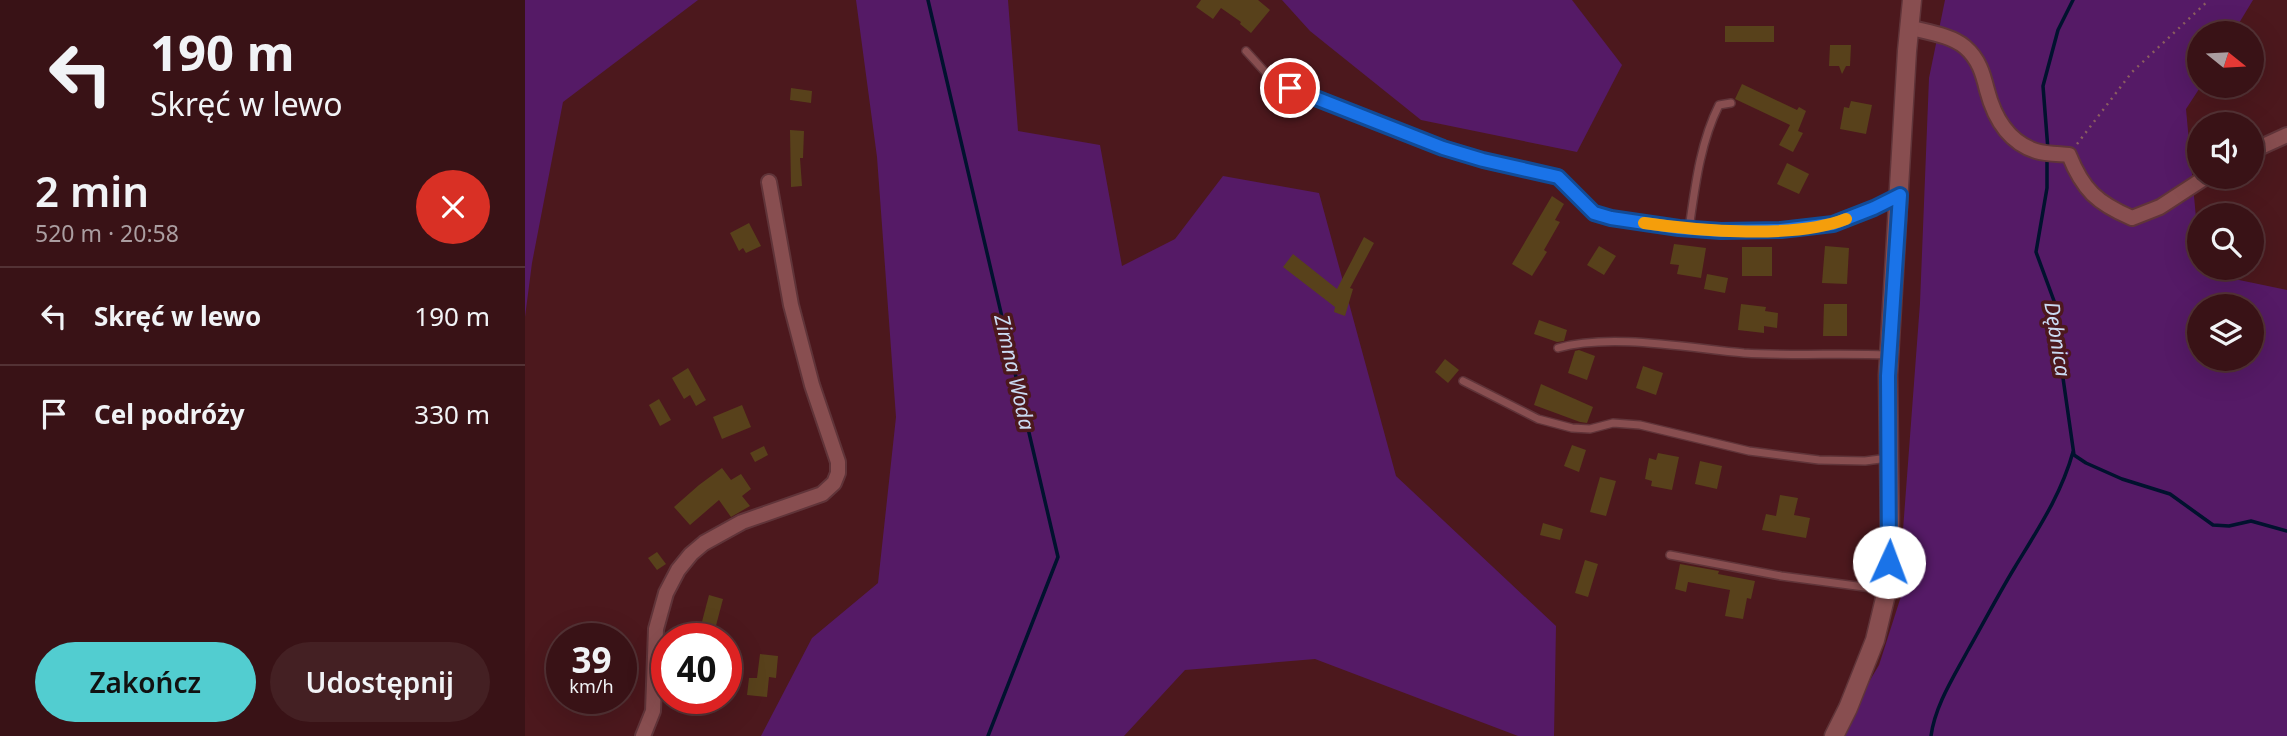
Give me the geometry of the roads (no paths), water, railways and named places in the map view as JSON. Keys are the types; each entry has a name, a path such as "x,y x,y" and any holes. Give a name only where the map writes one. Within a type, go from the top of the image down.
{"street":[{"path":"1834,736 1875,639 1888,590 1890,355 1908,27 1912,0"},
{"path":"1908,27 1947,38 1964,47 1982,68 1994,116 2007,132 2037,152 2069,155 2078,178 2106,207 2132,218 2177,198 2189,189"},
{"path":"2264,146 2287,135"},
{"path":"643,736 653,711 656,629 666,593 678,570 704,542 742,522 822,494 834,483 838,473 838,462 812,385 791,305 769,182"}],"lane":[{"path":"1246,51 1267,74 1290,88 1443,148 1558,177 1594,213 1611,218 1689,229 1781,230 1833,224 1900,195"},
{"path":"1689,229 1698,168 1712,120 1719,105 1731,103"},
{"path":"1558,348 1579,342 1747,353 1890,355"},
{"path":"1463,381 1538,419 1572,428 1590,429 1613,423 1640,425 1749,451 1808,459 1865,461 1889,458"},
{"path":"1670,555 1781,576 1888,590"}],"waterway":[{"name":"Zimna Woda","path":"928,0 1058,557 988,736"},
{"name":"Dębnica","path":"2048,150 2043,86 2058,30 2073,0"},
{"name":"Dębnica","path":"2047,157 2047,188 2036,252 2057,309 2074,455 2122,479 2170,494 2213,525 2229,526 2251,521 2287,531"},
{"path":"1931,736 1945,692 2048,511 2073,452"}]}
